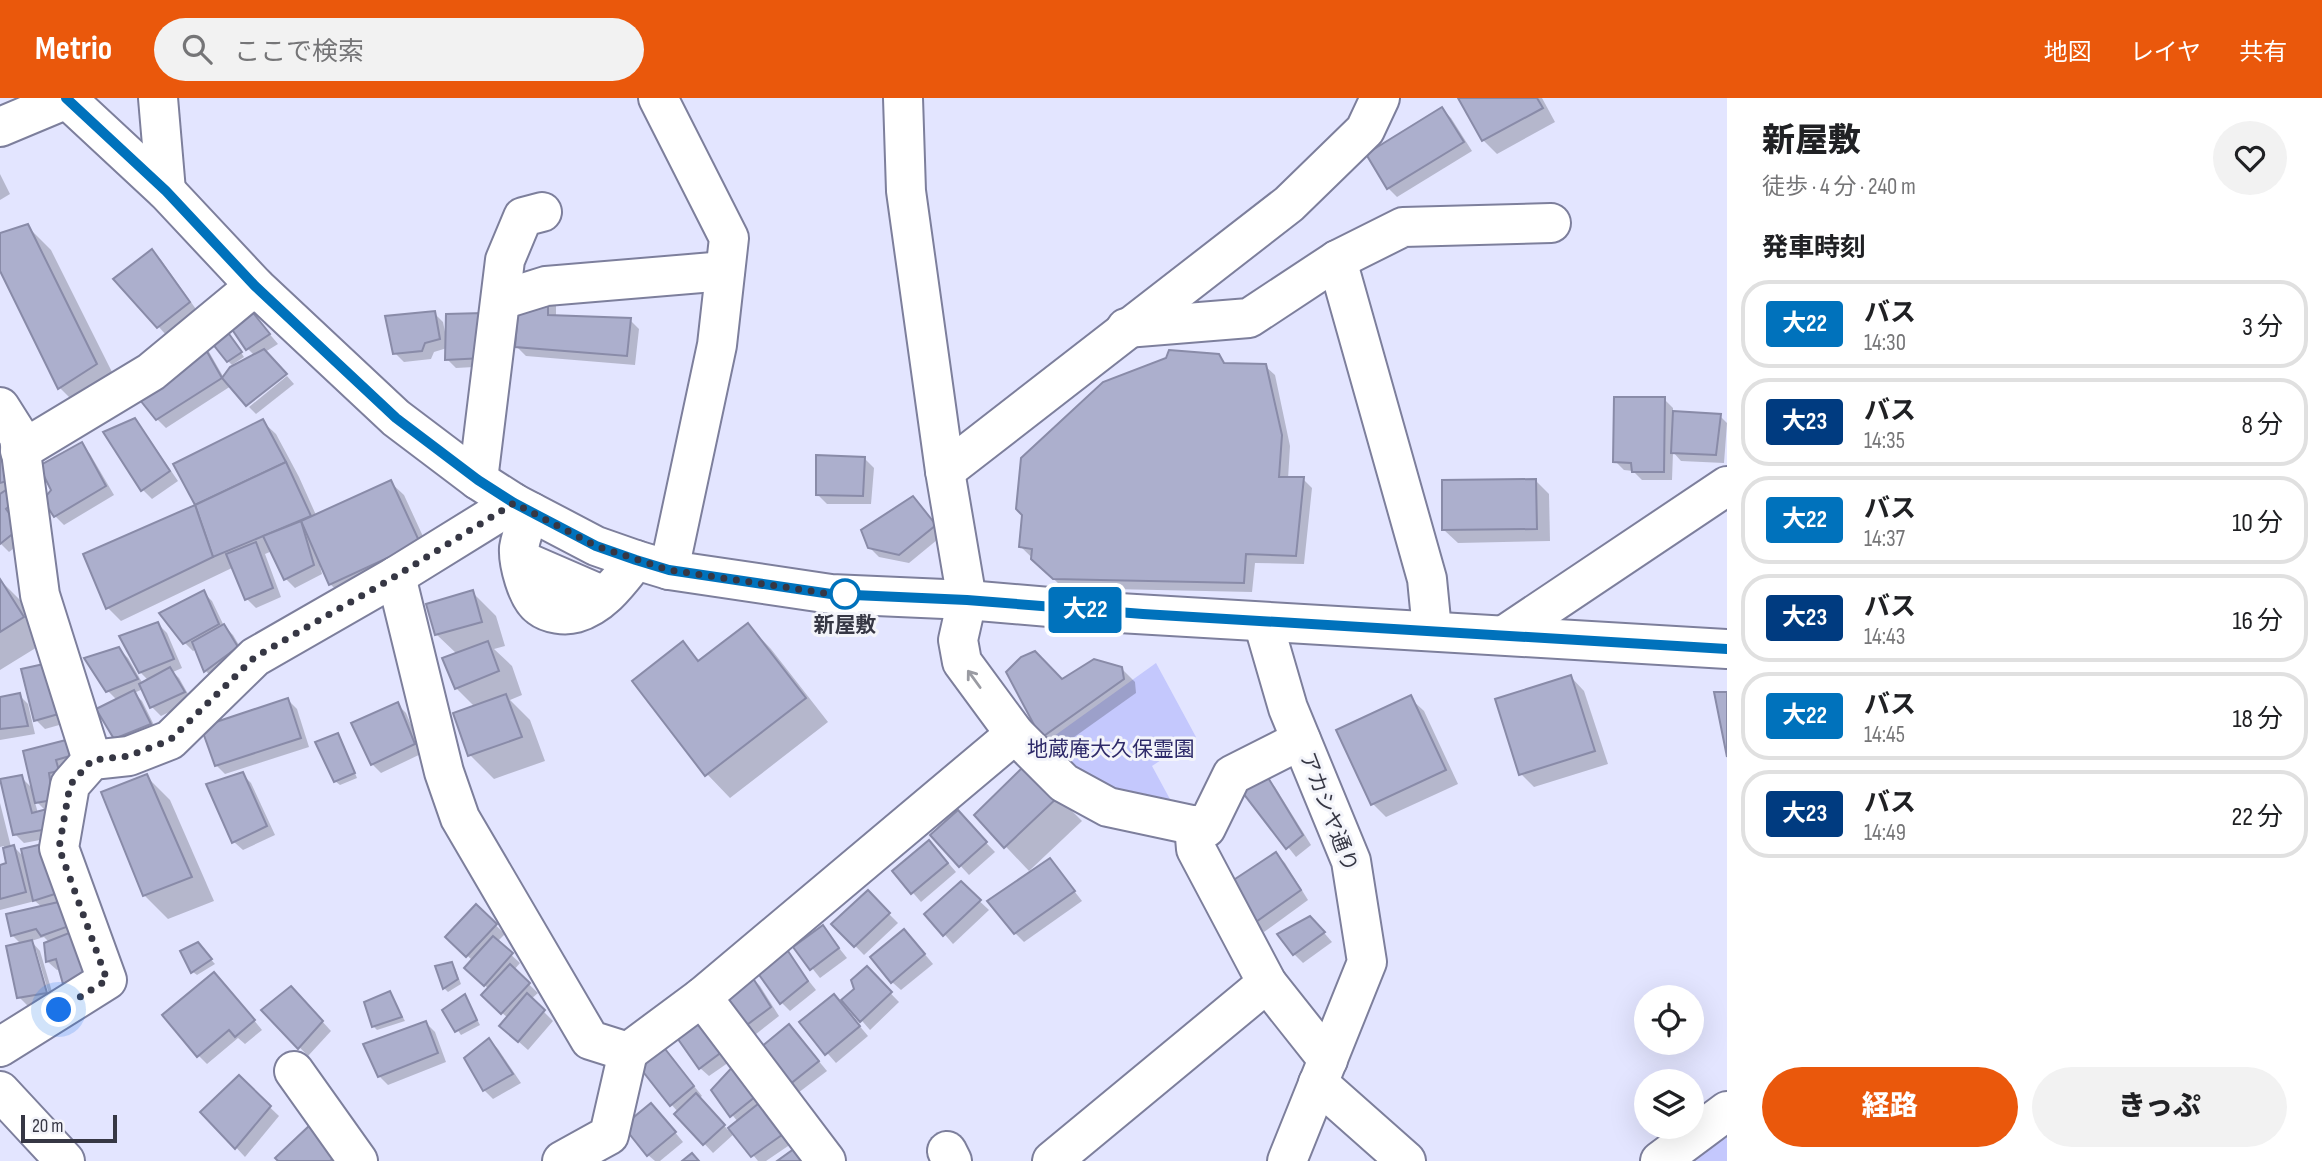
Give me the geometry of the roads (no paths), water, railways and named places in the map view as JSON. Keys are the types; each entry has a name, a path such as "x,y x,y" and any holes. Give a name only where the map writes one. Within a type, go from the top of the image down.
{"street":[{"path":"0,127 66,98 166,191 255,286 396,418 478,480 523,507 596,546 653,565 831,594 967,600 1263,622 1506,634 1727,649"},
{"path":"159,98 166,191"},
{"path":"523,507 523,530 519,550 521,574 538,607 557,614 575,613 653,565 718,345 729,238 658,98"},
{"path":"903,98 906,191 944,471 967,600 958,640 961,662 1015,734 1064,783 1108,807 1206,828 1231,775 1301,740"},
{"path":"944,471 1289,204 1365,130 1380,98"},
{"path":"478,480 505,260 523,217 542,212"},
{"path":"1126,328 1249,318 1337,260 1403,226 1551,223"},
{"path":"1337,260 1427,579 1432,630"},
{"path":"501,300 546,286 725,271"},
{"path":"20,451 151,372 255,286"},
{"path":"0,407 19,437 40,595 92,760"},
{"path":"1506,634 1727,486"},
{"path":"4,1032 107,980 59,848 70,785 92,760 129,756 170,740 255,657 523,507"},
{"path":"396,576 444,772 460,818 590,1040 628,1052"},
{"name":"アカシヤ通り","path":"1263,622 1288,708 1351,860 1367,962 1287,1161"},
{"path":"562,1161 618,1148 628,1052 702,997 1015,734"},
{"path":"1194,825 1196,849 1267,984 1323,1072 1406,1161"},
{"path":"1052,1161 1267,984"},
{"path":"702,997 826,1161"},
{"path":"294,1071 358,1161"},
{"path":"0,1091 65,1161"},
{"path":"1660,1161 1727,1111"}],"place":[{"name":"新屋敷","path":"845,594"}],"park label":[{"name":"地蔵庵大久保霊園","path":"1111,749"}]}
